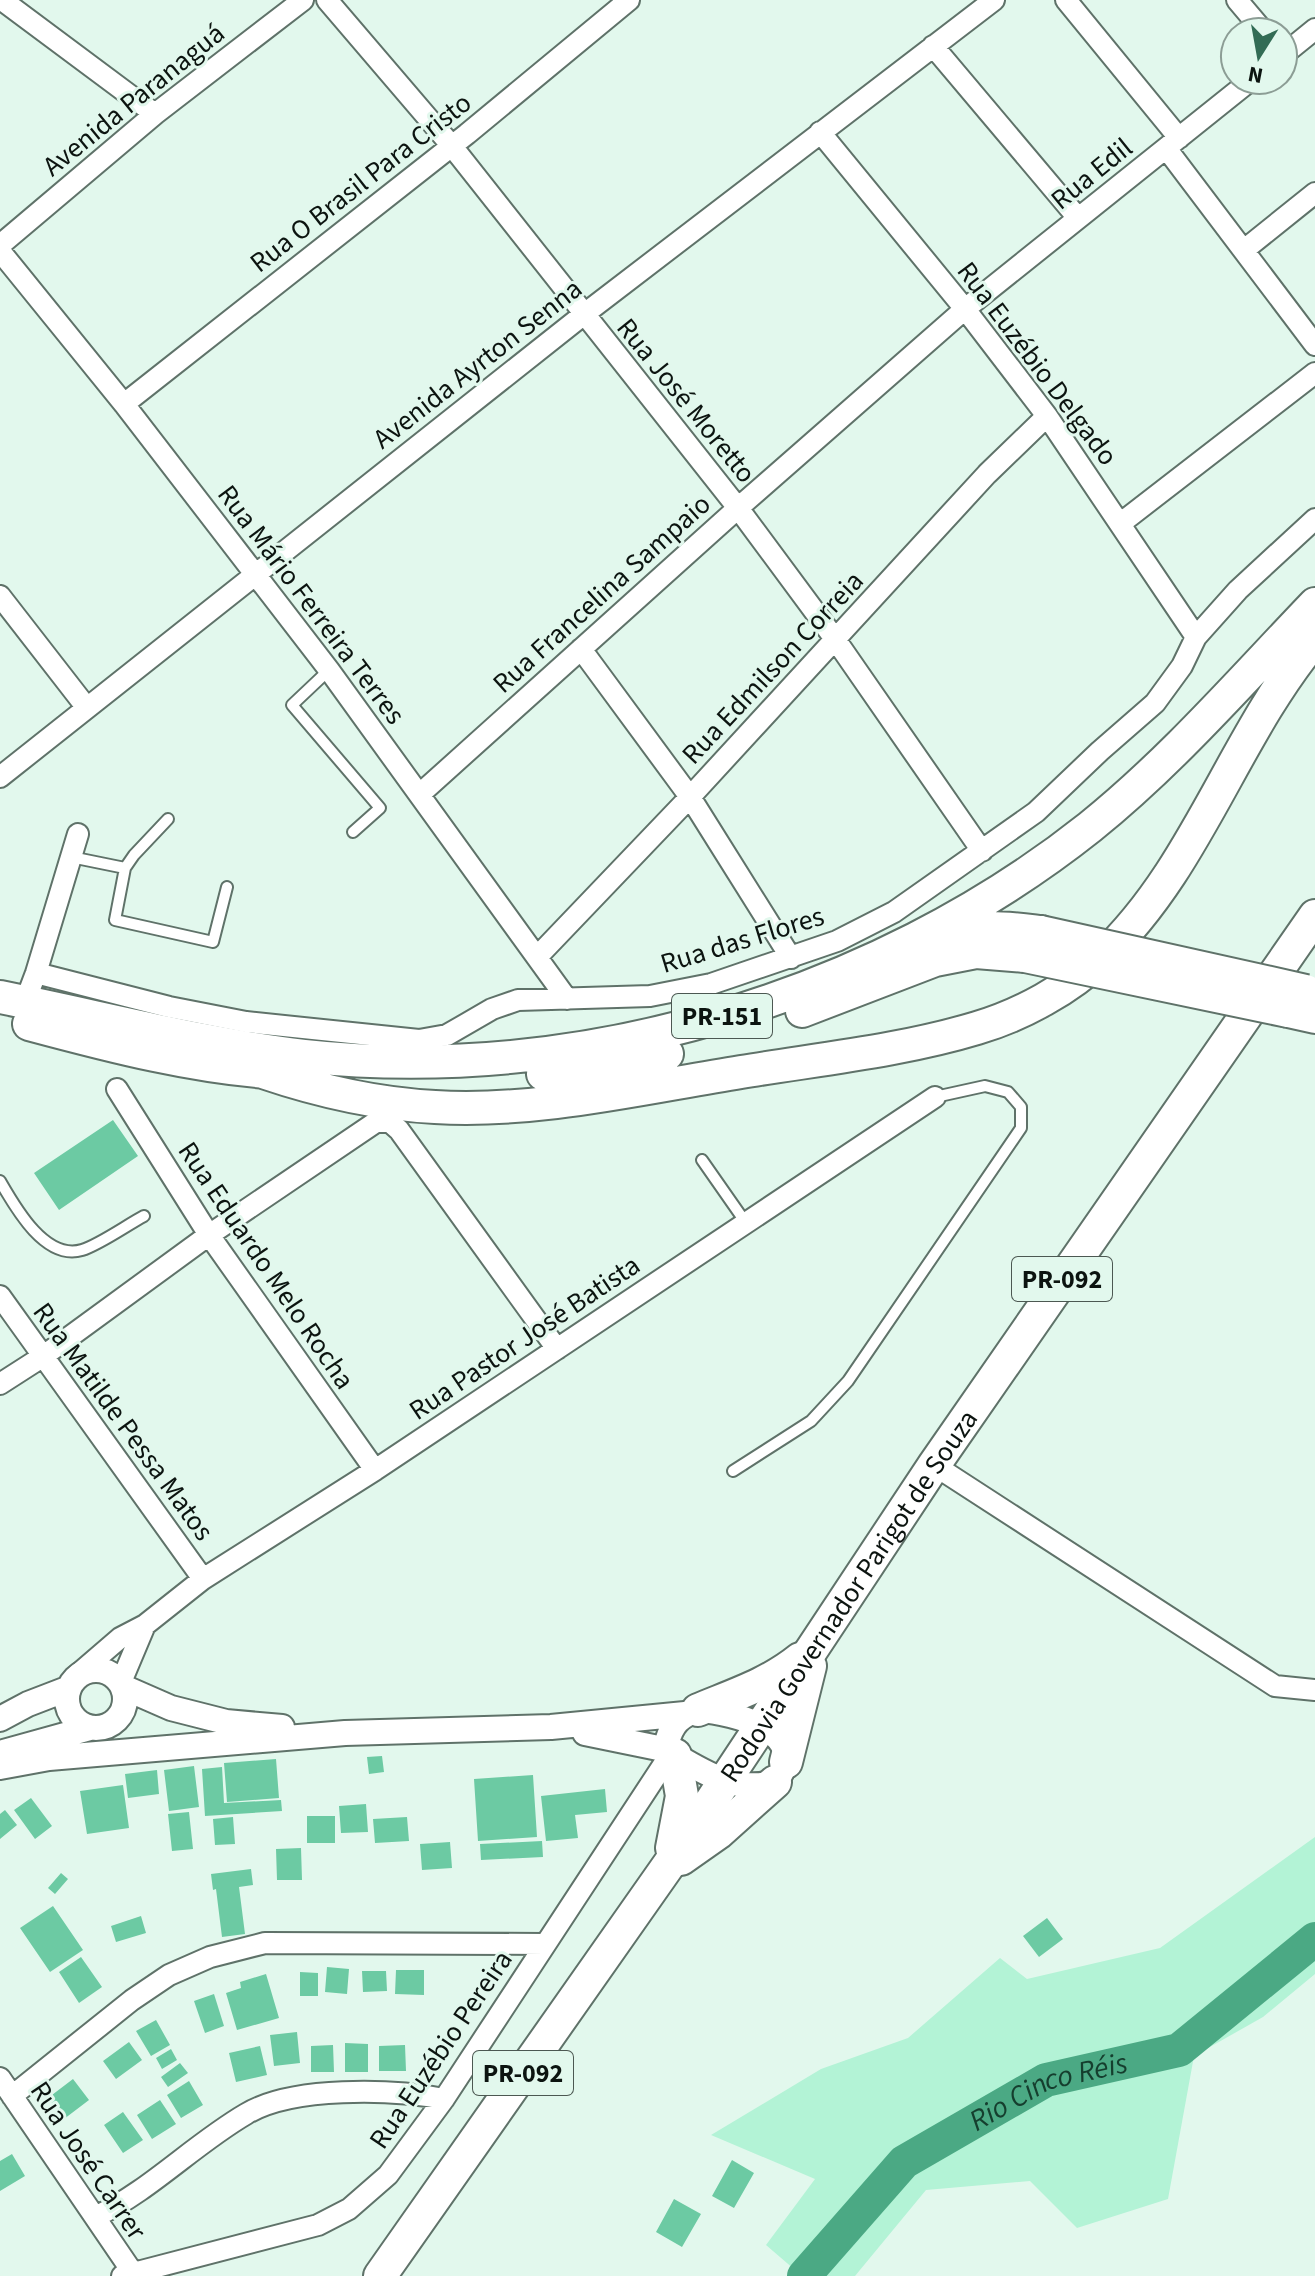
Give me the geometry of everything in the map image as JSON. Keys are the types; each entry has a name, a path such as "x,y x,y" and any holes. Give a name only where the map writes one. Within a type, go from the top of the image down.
{"main road":[{"name":"PR-151","path":"787,995 920,935 1036,868 1093,824 1170,756 1315,604"},
{"name":"PR-151","path":"263,1072 306,1086 372,1101 438,1107 521,1105 604,1095 858,1053 979,1028 1026,1008 1063,987 1101,959 1139,919 1183,857 1267,704 1315,639"},
{"name":"Rodovia Governador Parigot de Souza","path":"380,2276 665,1870 934,1465 1315,916"},
{"name":"PR-151","path":"15,997 110,1021 305,1056 443,1061 559,1051 646,1036 847,978 945,935 968,928 995,927 1033,944 1306,1003"},
{"name":"PR-151","path":"15,997 88,1040 157,1055 263,1072 404,1081 494,1080 600,1068 665,1055 744,1032 935,960 1033,944"},
{"path":"691,1712 781,1674 815,1647"},
{"path":"665,1870 718,1833 780,1772 794,1739 815,1647"},
{"path":"665,1870 681,1811 682,1782 672,1753"}],"street":[{"path":"2,0 155,114"},
{"name":"Avenida Paranaguá","path":"0,245 155,114 303,0"},
{"name":"Rua José Moretto","path":"327,0 451,145 738,508 835,639 982,851"},
{"name":"Rua O Brasil Para Cristo","path":"124,404 629,0"},
{"name":"Avenida Ayrton Senna","path":"0,777 583,315 994,0"},
{"path":"1066,0 1173,143 1244,250 1315,345"},
{"path":"1237,0 1250,16"},
{"path":"1299,42 1315,29"},
{"path":"933,46 1078,218"},
{"name":"Rua Edil","path":"965,309 1231,96"},
{"name":"Rua Euzébio Delgado","path":"820,132 965,309 1047,416 1196,637"},
{"path":"1244,250 1315,193"},
{"name":"Rua Mário Ferreira Terres","path":"0,251 124,404 329,670 567,999"},
{"name":"Rua Francelina Sampaio","path":"420,794 965,309"},
{"path":"1121,523 1315,373"},
{"name":"Rua Edmilson Correia","path":"538,956 690,797 987,474 1047,416"},
{"name":"Rua das Flores","path":"15,997 169,1007 246,1022 419,1040 447,1035 492,1009 518,1000 650,996 711,984 791,958 837,941 894,912 1036,812 1155,703 1182,666 1196,637 1238,590 1315,519"},
{"path":"0,596 87,708"},
{"path":"581,649 690,797 791,958"},
{"path":"15,997 78,834"},
{"name":"Rua Eduardo Melo Rocha","path":"117,1089 209,1235 375,1470"},
{"name":"Rua Pastor José Batista","path":"72,1682 120,1638 145,1625 203,1579 375,1470 935,1097"},
{"path":"0,1384 209,1235 376,1122 390,1122 399,1130 557,1349"},
{"name":"Rua Matilde Pessa Matos","path":"0,1296 203,1579"},
{"path":"934,1465 1275,1686 1315,1690"},
{"name":"Rua Pastor José Batista","path":"122,1684 145,1625"},
{"path":"0,1719 72,1682 88,1670 100,1669 112,1674 122,1684 171,1708 226,1722 345,1733"},
{"path":"72,1682 66,1706 75,1720 98,1727 110,1752"},
{"path":"0,1753 117,1720 125,1698 122,1684"},
{"path":"0,1767 49,1758 345,1733 551,1727 717,1711 762,1726 780,1740 780,1772 745,1787 724,1781 672,1753 551,1727"},
{"path":"672,1753 667,1742 670,1730 676,1721 691,1712"},
{"name":"Rua Euzébio Pereira","path":"128,2275 318,2225 349,2209 388,2175 444,2099 672,1753"},
{"path":"12,2096 144,1992 169,1975 210,1957 265,1943 545,1944"},
{"name":"Rua José Carrer","path":"0,2078 95,2217 128,2275"},
{"path":"95,2217 138,2193 247,2113 281,2099 342,2092 424,2095 444,2099"}],"lane":[{"path":"329,670 292,705 380,808 353,832"},
{"path":"168,819 125,868 115,920 213,942 227,887"},
{"path":"71,857 125,868"},
{"path":"733,1471 811,1421 848,1381 1021,1128 1021,1107 1008,1092 985,1086 935,1097"},
{"path":"702,1160 746,1223"},
{"path":"0,1181 25,1222 56,1248 81,1251 144,1216"}],"green space":[{"path":"1315,1837 1315,1974 1263,2017 1194,2056 1168,2199 1077,2228 1030,2181 926,2190 855,2276 802,2276 766,2245 815,2179 711,2135 821,2069 908,2038 1000,1958 1027,1979 1160,1948"}],"building":[{"path":"113,1120 138,1156 59,1210 34,1173"},
{"path":"382,1756 384,1772 369,1774 367,1757"},
{"path":"276,1759 279,1798 227,1802 224,1763"},
{"path":"194,1766 199,1807 169,1811 164,1770"},
{"path":"222,1767 224,1803 281,1800 282,1811 205,1816 202,1769"},
{"path":"157,1770 159,1794 128,1798 125,1774"},
{"path":"533,1775 537,1837 478,1841 474,1779"},
{"path":"123,1785 129,1828 87,1834 80,1791"},
{"path":"605,1789 607,1812 575,1815 578,1838 546,1841 541,1796"},
{"path":"31,1798 52,1826 35,1839 14,1810"},
{"path":"366,1804 368,1832 341,1833 339,1806"},
{"path":"5,1810 17,1825 0,1839 0,1814"},
{"path":"189,1812 193,1849 172,1851 168,1814"},
{"path":"307,1816 335,1816 335,1843 307,1843"},
{"path":"233,1817 235,1844 215,1845 213,1819"},
{"path":"407,1817 409,1841 375,1843 373,1819"},
{"path":"542,1841 543,1857 481,1860 480,1844"},
{"path":"450,1842 452,1868 422,1870 420,1844"},
{"path":"301,1848 302,1880 277,1880 276,1849"},
{"path":"251,1869 253,1885 239,1887 245,1934 222,1937 211,1874"},
{"path":"61,1873 68,1879 55,1894 48,1888"},
{"path":"53,1906 83,1950 50,1972 20,1928"},
{"path":"141,1916 146,1933 116,1942 111,1926"},
{"path":"1047,1918 1063,1939 1039,1957 1023,1936"},
{"path":"81,1957 102,1987 79,2003 59,1972"},
{"path":"327,1967 349,1969 347,1994 325,1992"},
{"path":"396,1970 424,1970 424,1995 395,1994"},
{"path":"362,1971 386,1971 387,1991 363,1992"},
{"path":"300,1972 318,1973 318,1996 300,1996"},
{"path":"266,1974 279,2018 237,2030 226,1993 241,1988 240,1982"},
{"path":"214,1994 224,2026 205,2033 194,2001"},
{"path":"156,2020 170,2045 151,2056 136,2031"},
{"path":"297,2032 300,2063 274,2066 270,2035"},
{"path":"129,2042 142,2060 116,2079 103,2061"},
{"path":"345,2043 368,2044 368,2072 345,2072"},
{"path":"333,2045 334,2072 311,2072 311,2046"},
{"path":"405,2045 406,2071 379,2071 379,2046"},
{"path":"260,2046 267,2075 236,2082 229,2053"},
{"path":"171,2049 177,2060 162,2069 156,2058"},
{"path":"180,2063 188,2073 168,2087 161,2077"},
{"path":"73,2079 89,2100 64,2119 48,2098"},
{"path":"189,2081 203,2105 181,2118 167,2095"},
{"path":"160,2100 176,2124 152,2139 137,2115"},
{"path":"123,2112 143,2140 123,2153 104,2125"},
{"path":"12,2154 25,2176 0,2191 0,2161"},
{"path":"732,2160 754,2173 734,2208 712,2196"},
{"path":"674,2199 701,2214 682,2247 656,2232"}],"waterway":[{"name":"Rio Cinco Réis","path":"804,2276 904,2162 1046,2080 1179,2050 1315,1939"}]}
